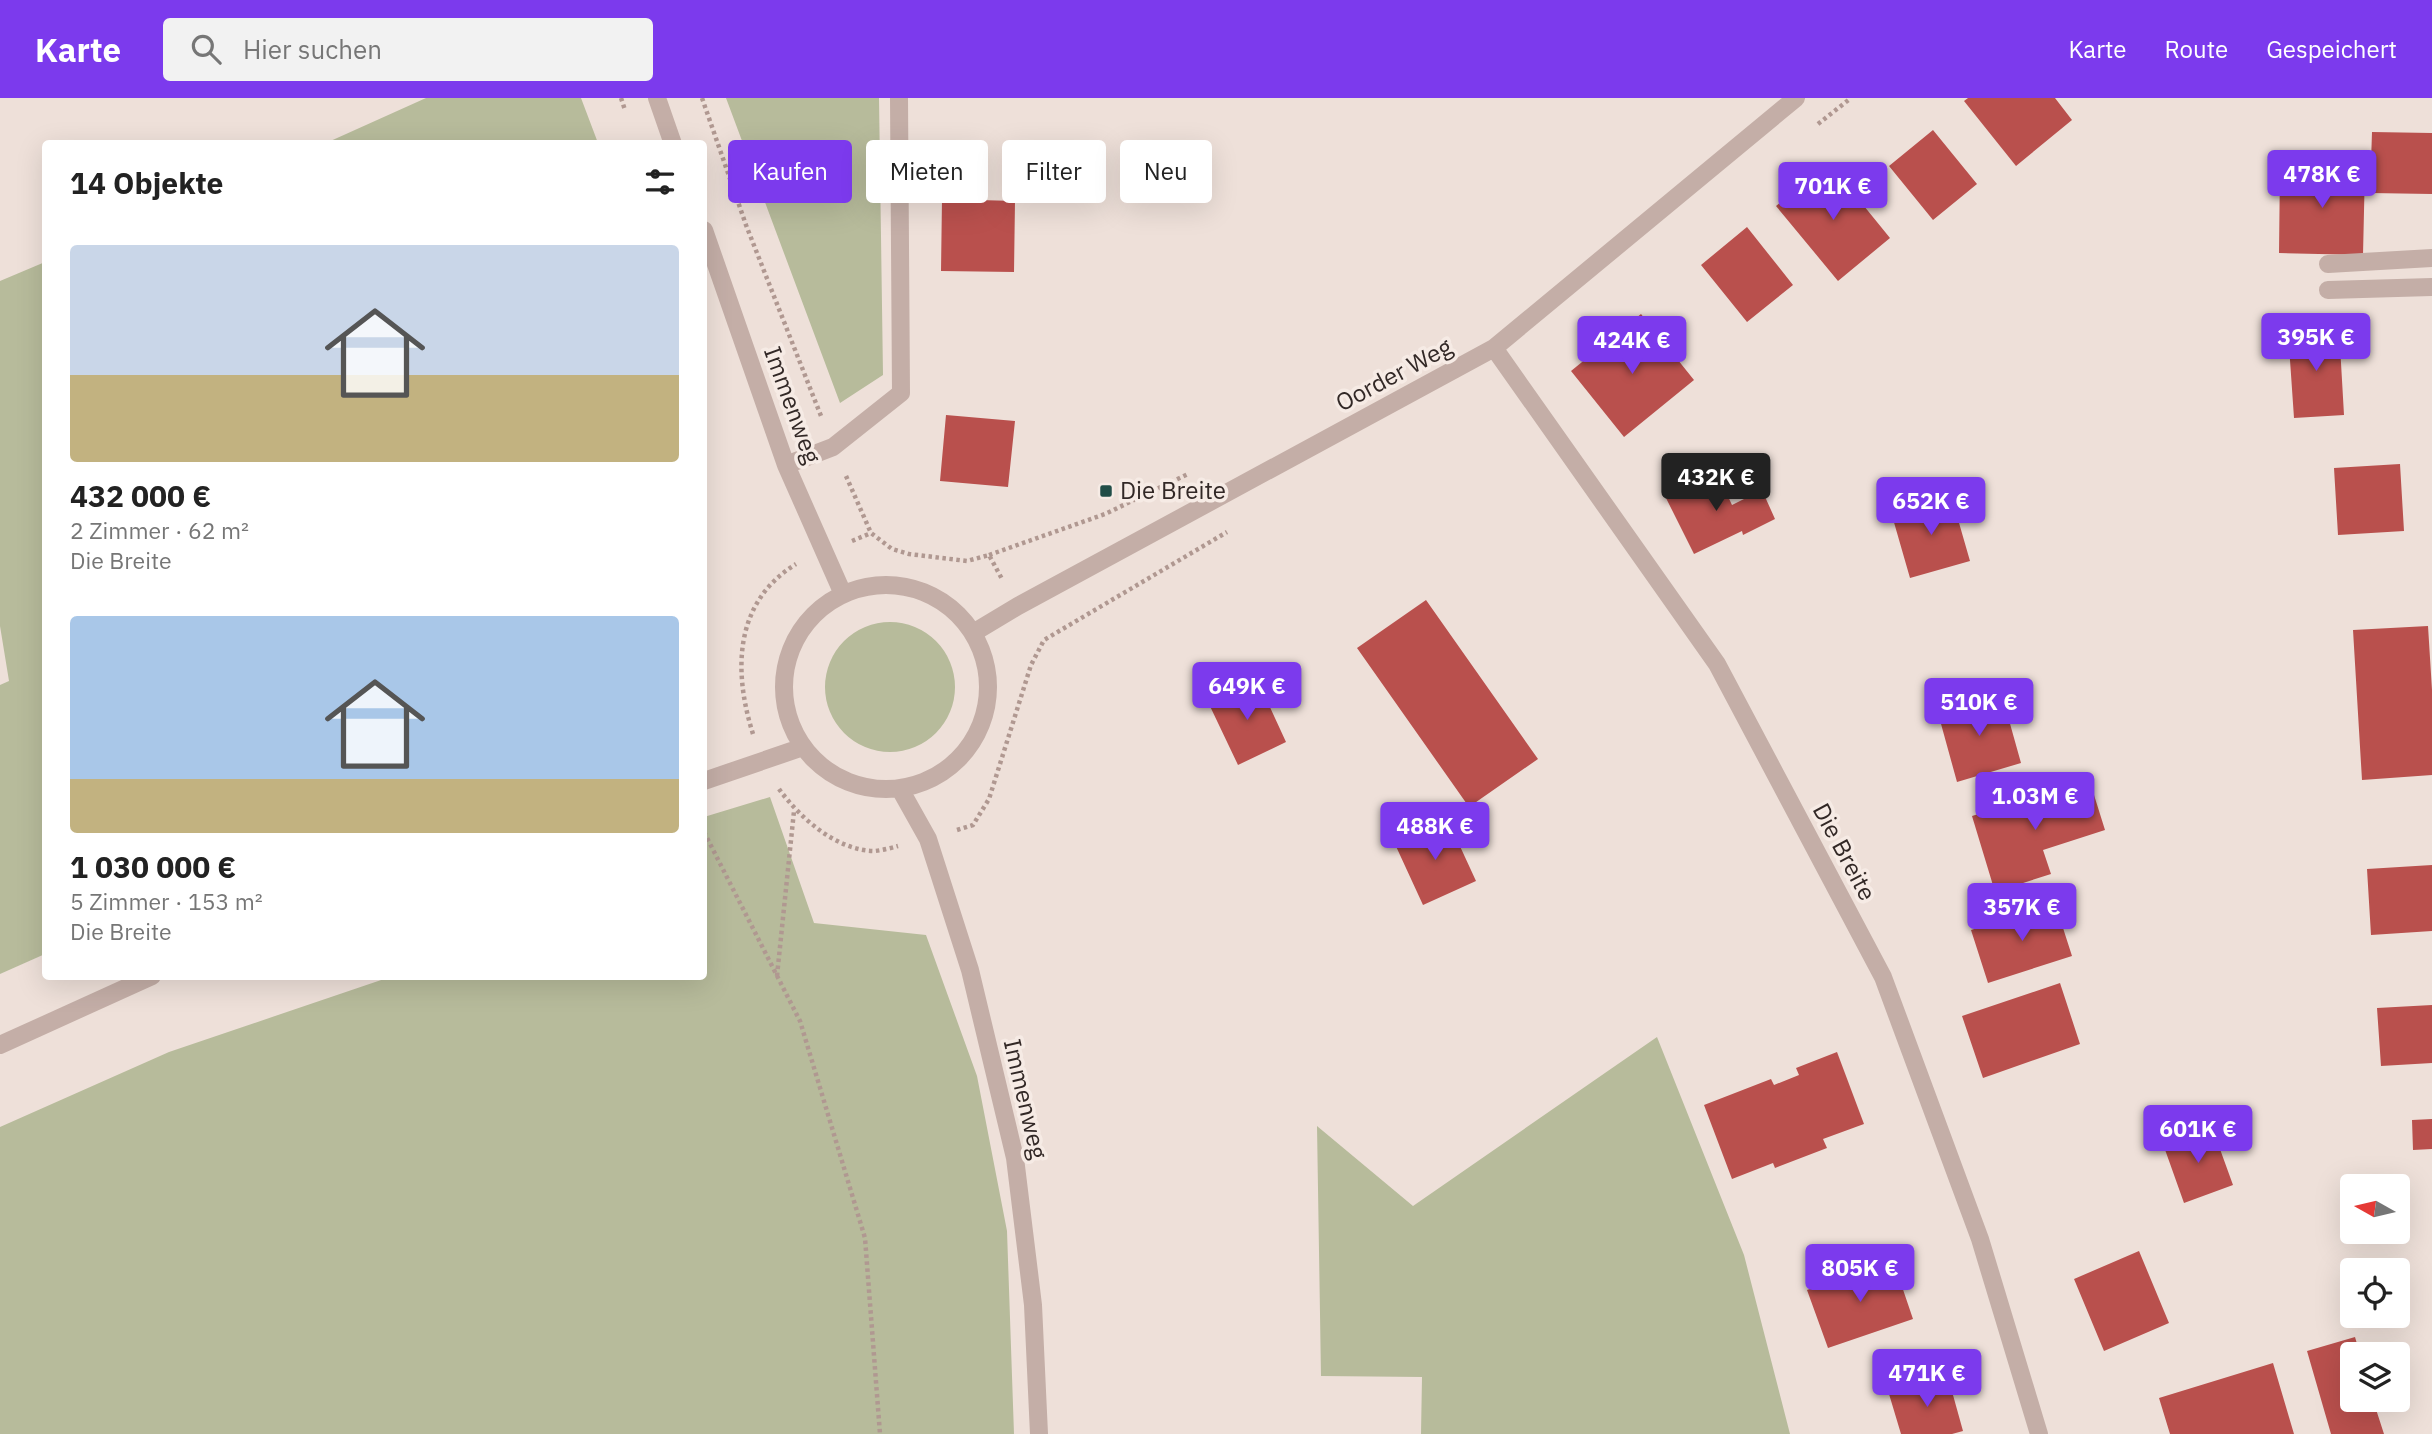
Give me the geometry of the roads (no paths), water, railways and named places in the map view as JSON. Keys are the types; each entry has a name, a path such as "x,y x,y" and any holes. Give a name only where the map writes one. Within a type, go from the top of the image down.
{"street":[{"path":"657,98 672,140"},
{"path":"786,465 832,447 901,393 899,98"},
{"name":"Oorder Weg","path":"973,633 1494,348 1796,98"},
{"name":"Immenweg","path":"707,239 786,465 842,594"},
{"path":"2329,264 2432,258"},
{"path":"2328,290 2432,287"},
{"name":"Die Breite","path":"1494,348 1717,664 1884,977 1980,1239 2039,1434"},
{"path":"871,585 901,585 929,594 954,610 973,633 986,664 988,686 988,698 979,731 960,759 933,779 900,789 873,789 846,782 822,768 803,747 789,720 783,691 786,661 798,634 818,610 842,594 871,585"},
{"path":"707,780 803,747"},
{"name":"Immenweg","path":"900,789 928,839 970,970 1015,1158 1033,1305 1039,1434"},
{"path":"0,1045 143,980"}],"place":[{"name":"Die Breite","path":"1106,491"}]}
